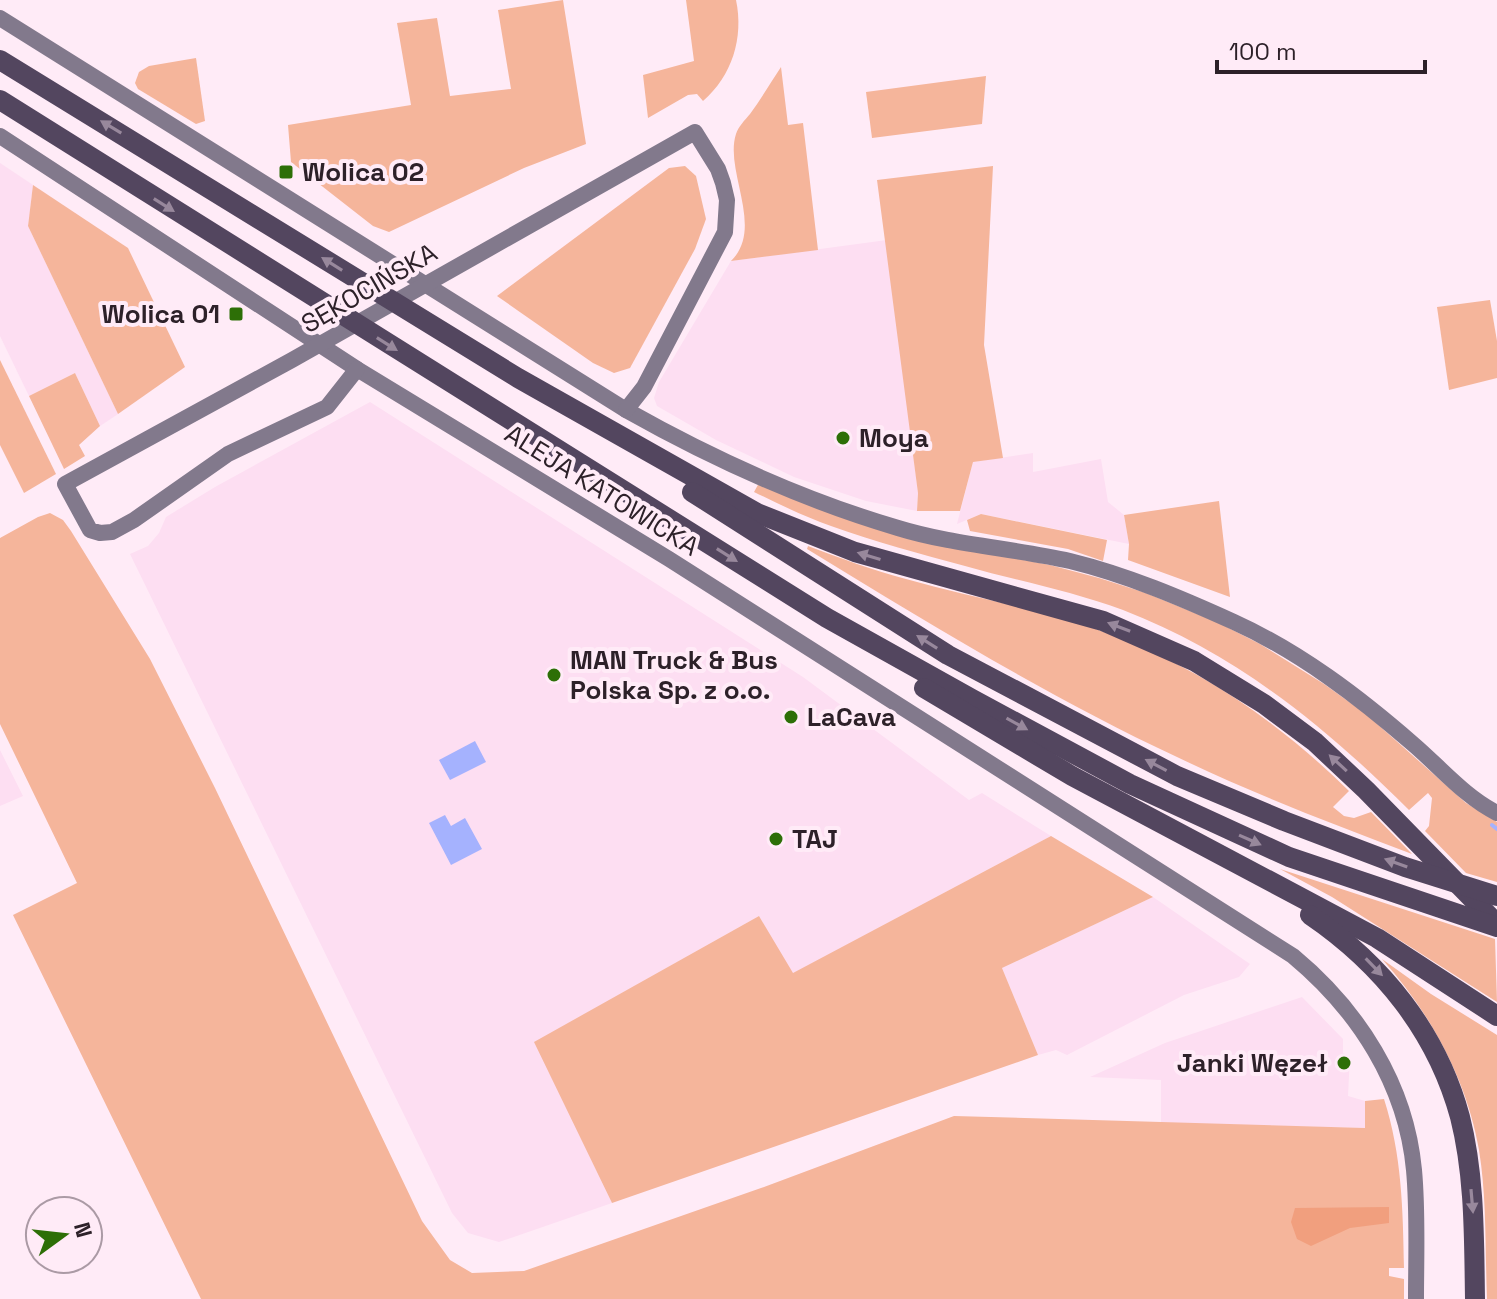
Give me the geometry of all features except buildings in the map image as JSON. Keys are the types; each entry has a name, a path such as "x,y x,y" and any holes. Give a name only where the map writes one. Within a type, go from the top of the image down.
{"highway":[{"path":"0,60 518,378 714,491 792,529 891,563 1065,608 1131,631 1173,650 1236,686 1290,722 1340,765 1497,926"},
{"path":"0,100 97,164 827,618 1055,745 1205,820 1289,857 1497,926"},
{"path":"518,378 948,655 1080,725 1177,776 1284,821 1405,867 1497,896"},
{"path":"827,618 924,688 1072,776 1377,938 1497,1016"},
{"path":"1220,856 1352,945 1417,1019 1439,1062 1460,1117 1474,1221 1475,1299"}],"street":[{"path":"0,18 626,410 729,465 899,529 1040,555 1110,573 1237,624 1279,646 1349,691 1461,788 1497,813"},
{"name":"SĘKOCIŃSKA","path":"357,369 327,407 228,454 112,532 90,530 65,484 292,360 695,132 723,183 727,200 725,232 644,387 626,410"},
{"name":"ALEJA KATOWICKA","path":"0,136 357,369 669,559 1017,783 1245,924 1303,964 1351,1013 1375,1050 1395,1091 1410,1142 1415,1194 1416,1299"}],"shaded area":[{"path":"563,0 586,144 524,168 389,232 373,226 291,162 288,125 411,105 397,23 437,18 450,96 511,89 498,10"},
{"path":"686,0 736,0 738,28 733,55 722,80 703,101 697,94 688,95 648,118 643,75 694,61"},
{"path":"196,58 205,121 196,124 138,89 135,83 139,72 149,66"},
{"path":"781,67 788,125 803,123 818,250 731,261 740,248 744,232 735,165 736,134"},
{"path":"986,76 982,124 872,138 866,92"},
{"path":"0,163 33,185 28,226 118,414 100,426 75,373 29,396 0,336"},
{"path":"685,166 696,176 706,219 695,249 630,368 614,373 593,363 497,296 669,168"},
{"path":"993,166 984,345 1003,458 973,462 960,511 917,511 918,493 877,180"},
{"path":"33,185 128,248 185,367 118,414 28,226"},
{"path":"887,240 918,493 917,511 866,501 794,477 716,440 657,406 654,398 659,382 731,261"},
{"path":"1490,300 1497,341 1497,378 1449,390 1437,307"},
{"path":"0,360 56,474 24,493 0,445"},
{"path":"75,373 100,426 79,445 85,456 64,469 29,396"},
{"path":"370,402 803,677 969,800 982,793 1051,836 792,974 759,916 535,1042 612,1203 499,1242 468,1233 452,1213 130,554 148,546 159,533 166,517"},
{"path":"1033,453 1033,472 1101,459 1108,502 1124,515 1129,544 981,514 957,524 973,462"},
{"path":"759,483 903,537 1050,565 1146,593 1217,622 1260,644 1366,714 1466,803 1497,822 1497,882 1466,873 1425,831 1429,826 1432,798 1428,793 1409,810 1311,721 1241,670 1203,648 1164,627 1103,603 898,548 821,522 754,492"},
{"path":"1219,501 1230,597 1128,560 1129,544 1124,515"},
{"path":"50,513 63,520 71,531 150,659 422,1221 450,1260 472,1273 524,1271 954,1116 1365,1128 1365,1101 1384,1099 1398,1162 1404,1246 1404,1268 1389,1268 1389,1276 1404,1279 1404,1299 201,1299 13,915 77,883 0,724 0,538"},
{"path":"981,514 1107,540 1103,561 1068,549 970,531 967,520"},
{"path":"808,546 893,575 1091,628 1181,666 1241,702 1323,767 1349,791 1333,807 1344,816 1354,818 1371,812 1412,854 1264,796 1129,734 943,632 807,549"},
{"path":"0,750 23,796 0,806"},
{"path":"1051,836 1153,897 1002,968 1038,1055 612,1203 534,1042 759,916 793,973"},
{"path":"1280,869 1495,939 1497,1002 1332,897"},
{"path":"1153,897 1250,964 1239,977 1184,995 1067,1055 1056,1050 1038,1055 1002,968"},
{"path":"1382,959 1497,1035 1497,1299 1487,1299 1482,1168 1466,1098 1431,1024"},
{"path":"1302,997 1343,1039 1343,1053 1350,1056 1348,1096 1365,1101 1365,1128 1161,1123 1161,1080 1090,1077 1165,1043"},
{"path":"1389,1207 1389,1223 1350,1228 1311,1246 1297,1239 1291,1222 1295,1208"}],"water":[{"path":"475,741 486,762 450,780 439,760"},
{"path":"445,815 451,826 465,818 482,849 451,865 429,823"}],"waterway":[{"path":"1492,825 1497,829"}],"place":[{"name":"Wolica 02","path":"286,172"},
{"name":"Wolica 01","path":"236,314"},
{"name":"Moya","path":"843,438"},
{"name":"MAN Truck & Bus Polska Sp. z o.o.","path":"554,675"},
{"name":"LaCava","path":"791,717"},
{"name":"TAJ","path":"776,839"},
{"name":"Janki Węzeł","path":"1344,1063"}]}
